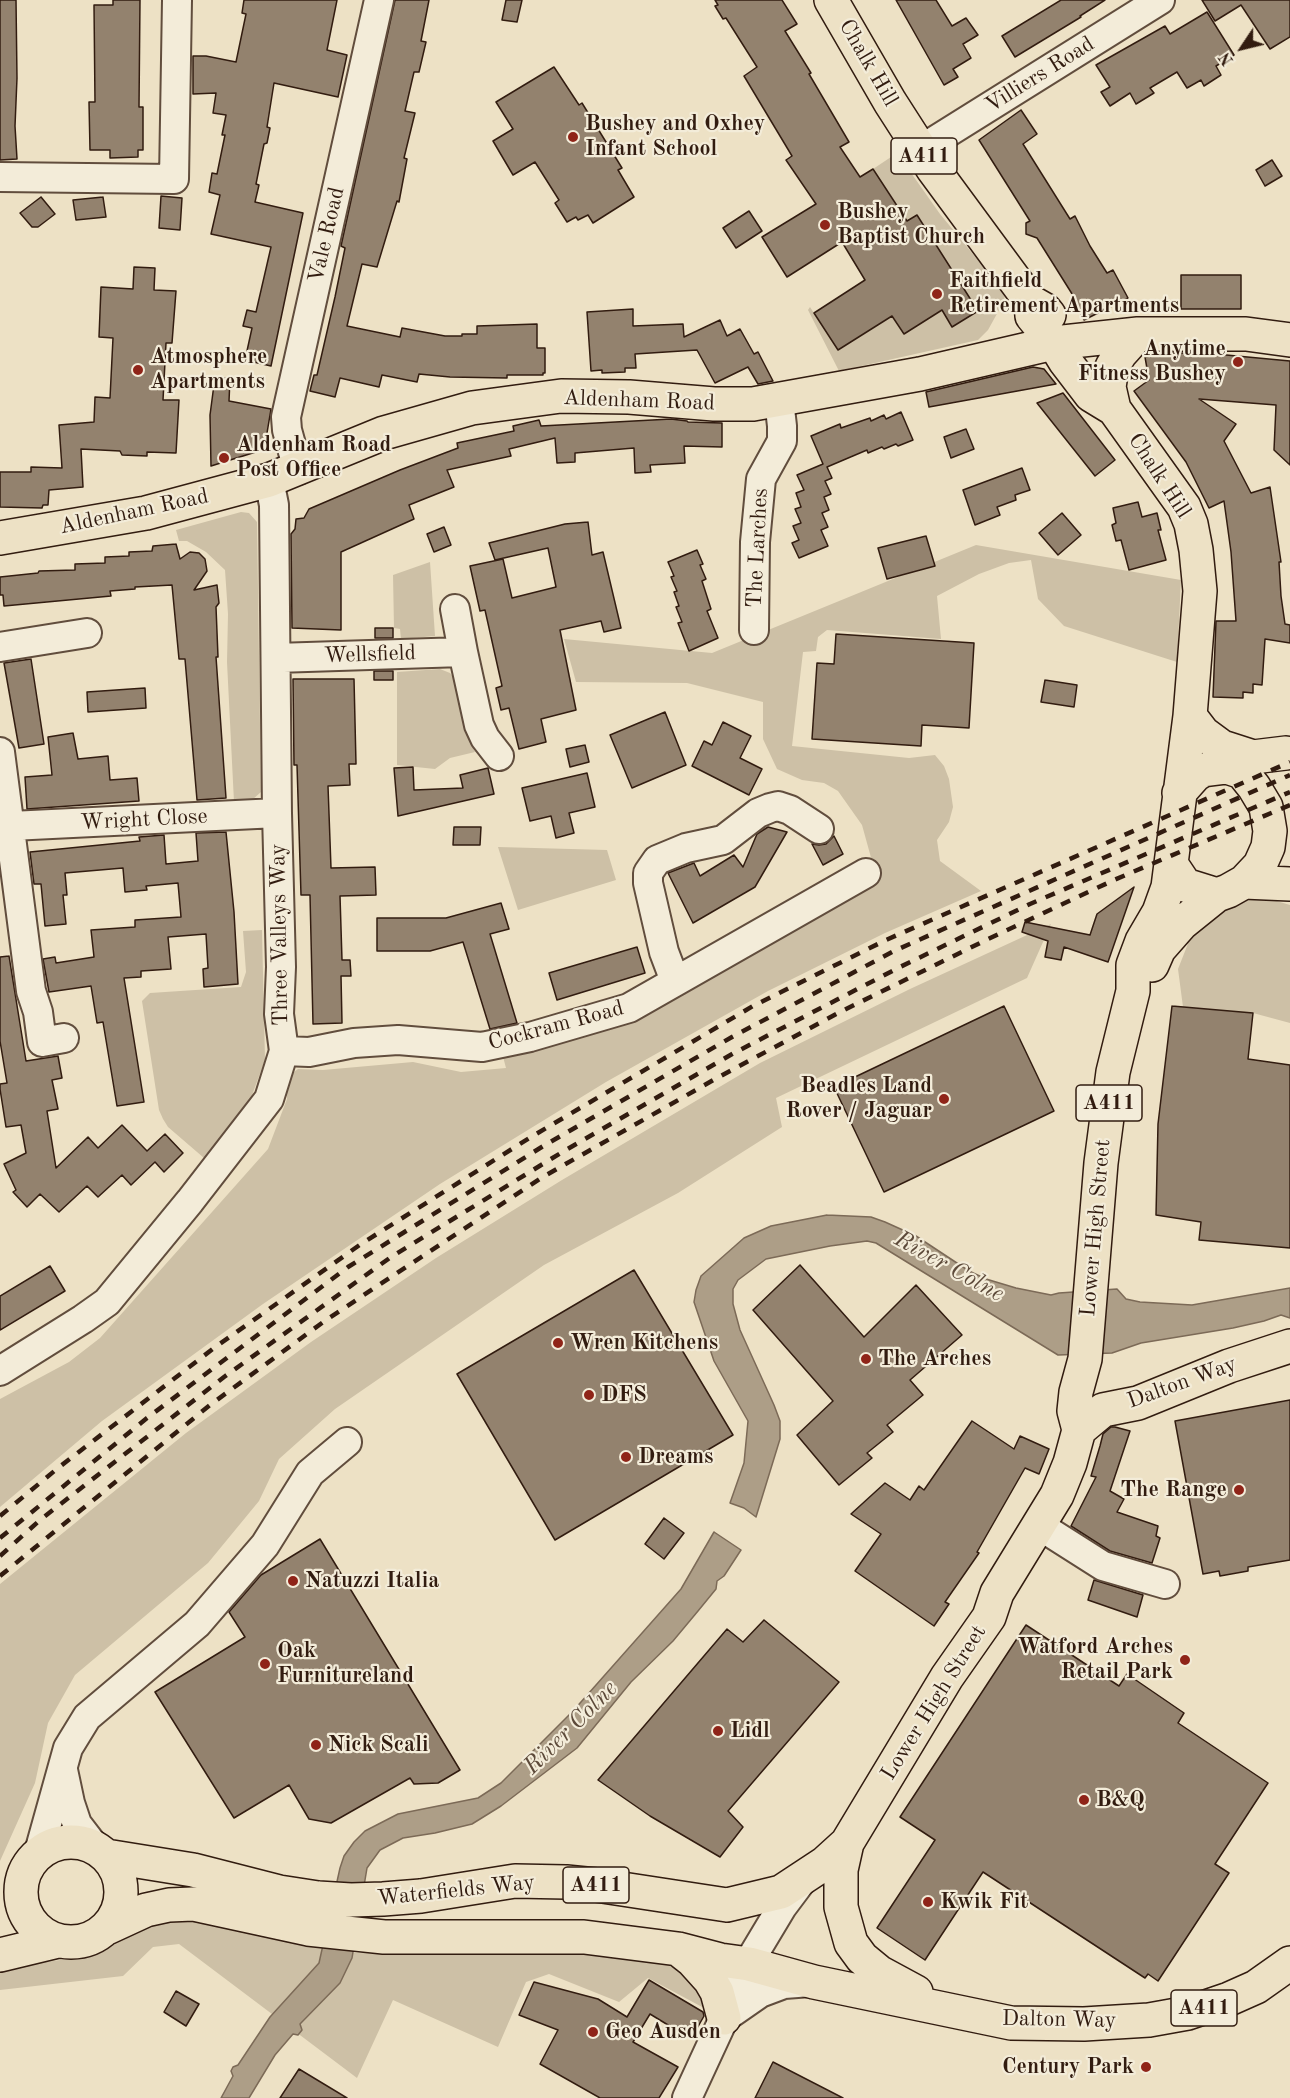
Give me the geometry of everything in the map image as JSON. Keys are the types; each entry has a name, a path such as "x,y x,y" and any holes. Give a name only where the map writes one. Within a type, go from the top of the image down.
{"main road":[{"name":"Chalk Hill","path":"831,0 920,150 1031,302 1045,310 1066,342 1065,361 1091,394 1114,409 1184,507 1191,524 1196,550 1200,591 1190,716 1179,793"},
{"name":"Aldenham Road","path":"0,538 146,513 283,475 384,433 472,408 561,396 629,397 714,404 753,404 920,374 1066,342 1138,334 1246,334 1290,340"},
{"path":"1114,409 1109,387 1112,367 1138,334"},
{"path":"1190,716 1203,732 1222,747 1253,757 1288,751"},
{"path":"1231,888 1260,865 1268,847 1268,780 1288,751"},
{"path":"1290,860 1254,787 1242,772 1227,767 1214,768 1195,775 1179,793 1171,864 1185,885 1231,888 1290,884"},
{"name":"Lower High Street","path":"803,1879 847,1843 947,1677 989,1617 997,1593 1040,1526 1057,1495 1070,1463 1079,1430 1074,1412 1076,1392 1085,1359 1101,1163 1113,1072 1133,991 1133,965 1159,912 1168,887 1171,864"},
{"name":"Lower High Street","path":"1133,991 1149,972 1159,948 1177,928 1231,888"},
{"name":"Dalton Way","path":"1079,1430 1103,1410 1138,1402 1229,1366 1290,1346"},
{"name":"Lower High Street","path":"1085,1359 1100,1392 1119,1406"},
{"path":"70,1841 87,1844 102,1853 116,1869 121,1883 122,1896 116,1916 107,1928 92,1938 72,1943 58,1941 44,1935 32,1925 22,1906 10,1892 39,1852 56,1843 70,1841"},
{"name":"A411","path":"847,1843 841,1870 842,1907 851,1943 862,1958 879,1972 946,2008"},
{"name":"Waterfields Way","path":"102,1853 193,1870 279,1892 318,1898 383,1899 515,1881 566,1882 727,1905 781,1892 803,1879"},
{"name":"Waterfields Way","path":"107,1928 146,1910 169,1905 193,1904 316,1930 384,1937 584,1937 678,1949 720,1960 749,1964"},
{"path":"0,1955 58,1941"},
{"path":"678,1949 692,1960 710,1980 717,1992 724,2018"},
{"name":"Dalton Way","path":"749,1964 814,1982 1011,2023 1084,2024 1149,2020 1188,2013 1256,1987 1290,1963"}],"street":[{"path":"0,177 174,178 177,0"},
{"name":"Vale Road","path":"283,475 286,417 379,0"},
{"name":"Villiers Road","path":"920,150 1160,0"},
{"name":"The Larches","path":"754,630 755,542 761,479 782,441 779,400"},
{"name":"Three Valleys Way","path":"0,1371 83,1320 107,1302 269,1099 284,1051 279,1014 281,967 274,505 283,475"},
{"path":"455,609 479,725 485,738 499,756"},
{"path":"0,647 87,633"},
{"name":"Wellsfield","path":"276,658 463,652"},
{"path":"0,752 31,991 38,1012 42,1042 64,1038"},
{"path":"675,981 664,952 648,883 648,873 657,860 686,848 723,840 758,813 778,806 790,810 819,829"},
{"name":"Wright Close","path":"10,826 277,813"},
{"name":"Cockram Road","path":"284,1051 309,1052 354,1043 398,1040 482,1047 530,1037 629,1008 866,873"},
{"path":"39,1852 68,1748 87,1717 197,1624 265,1545 310,1473 347,1442"},
{"path":"1040,1526 1103,1566 1165,1584"},
{"path":"63,1768 77,1824 102,1853"},
{"name":"Lower High Street","path":"687,2098 724,2018 734,1987 782,1907 803,1879"},
{"path":"724,2018 760,1993 783,1984 814,1982"}],"shaded area":[{"path":"897,153 940,214 1000,287 1005,294 1004,301 988,330 978,340 839,371 808,310 810,307 838,350 892,316 904,334 942,310 952,327 978,311 894,239 855,264 842,242 898,207 873,169"},
{"path":"241,512 249,513 257,522 261,792 252,800 234,802 225,570 206,552 187,541 179,541 176,530"},
{"path":"976,545 1181,580 1177,662 1064,626 1038,599 1031,560 1009,563 979,574 937,596 941,639 827,630 818,637 816,651 803,652 792,746 909,758 935,755 944,766 949,779 953,807 949,822 937,840 940,861 981,891 885,933 768,991 606,1082 440,1184 263,1304 102,1421 0,1507 0,1399 69,1362 100,1338 268,1149 287,1099 286,1078 298,1069 323,1070 413,1062 461,1072 506,1068 502,1053 573,1029 875,872 862,825 838,791 824,783 802,780 777,769 763,739 763,702 687,683 576,682 564,639 712,653"},
{"path":"430,562 435,636 401,639 400,629 394,628 393,575"},
{"path":"440,669 450,673 455,679 469,740 475,752 450,758 435,769 397,765 397,672"},
{"path":"498,847 607,850 616,880 518,910"},
{"path":"1252,896 1290,905 1290,1023 1253,1013 1183,1007 1178,969 1191,936 1216,914"},
{"path":"1051,924 1027,978 776,1098 782,1127 678,1193 544,1265 335,1409 279,1459 259,1501 208,1563 75,1675 48,1723 35,1783 0,1861 0,1584 186,1433 311,1342 436,1258 562,1180 760,1063 910,989"},
{"path":"262,930 265,1060 251,1098 204,1158 168,1127 159,1110 142,1001 150,993 241,987 246,972 243,931"},
{"path":"189,1916 302,1941 320,1948 356,1953 419,1954 537,1948 669,1957 697,1980 704,2008 648,1978 619,2002 549,1974 526,1982 498,2047 393,2000 357,2078 179,1944 153,1947 123,1976 0,1990 0,1968 83,1957 100,1951 119,1936 135,1928"}],"water":[{"name":"River Colne","path":"827,1215 871,1217 885,1222 916,1236 969,1271 1016,1288 1051,1295 1117,1289 1126,1299 1140,1302 1192,1305 1290,1288 1290,1318 1281,1315 1233,1328 1141,1343 1112,1353 1058,1355 876,1243 867,1241 830,1246 766,1259 738,1280 733,1289 733,1304 740,1330 780,1421 780,1439 756,1517 744,1508 730,1503 744,1463 748,1421 714,1361 694,1302 696,1290 701,1276 744,1238 771,1226"},
{"name":"River Colne","path":"714,1532 741,1550 724,1576 717,1581 716,1589 698,1611 673,1641 631,1682 577,1748 501,1806 472,1824 403,1838 380,1850 367,1868 352,1958 340,1983 300,2024 302,2030 298,2035 293,2034 275,2055 249,2098 221,2098 233,2076 231,2071 233,2067 238,2065 270,2017 319,1963 340,1868 344,1856 354,1842 365,1831 398,1814 478,1798 501,1783 573,1711 681,1589"}],"building":[{"path":"0,0 16,0 17,159 0,160"},
{"path":"113,0 140,0 139,107 143,107 143,150 138,150 138,157 110,158 110,150 90,150 89,102 95,102 94,5 113,5"},
{"path":"244,0 337,0 327,50 347,55 338,97 274,83 267,127 270,128 267,143 264,144 255,202 303,213 271,366 245,360 252,328 243,326 247,310 256,312 271,247 211,234 220,195 209,192 212,173 217,174 225,135 222,135 226,115 213,113 216,93 193,94 193,56 236,62 246,14 242,13"},
{"path":"395,0 429,0 421,41 426,42 419,72 414,72 405,111 415,113 404,158 407,159 399,202 397,201 377,267 362,264 347,326 400,337 402,328 445,336 462,336 462,334 477,334 477,326 537,324 537,348 545,348 545,373 543,375 507,375 507,378 419,374 417,382 382,375 379,387 340,378 335,397 310,391 314,375 317,375 335,297 345,248 341,246"},
{"path":"506,0 522,0 517,22 502,20"},
{"path":"715,0 782,0 797,24 785,31 849,142 840,147 860,177 873,169 907,221 917,215 978,311 952,327 942,310 904,334 892,316 838,350 814,313 865,280 842,242 787,277 762,237 816,204 786,160 792,156 744,76 757,67 726,18 723,19 715,6 718,5"},
{"path":"896,0 936,0 952,26 966,18 978,35 963,44 971,58 953,69 958,77 944,85"},
{"path":"1061,0 1105,0 1015,57 1002,36"},
{"path":"1202,0 1290,0 1290,37 1270,49 1241,5 1215,21"},
{"path":"1207,12 1234,55 1216,66 1221,75 1204,86 1201,80 1187,88 1177,72 1150,88 1154,93 1136,104 1130,93 1110,106 1101,92 1110,87 1096,65 1165,26 1170,34"},
{"path":"554,67 579,105 582,103 622,168 618,170 634,197 593,223 588,215 578,220 576,217 567,222 555,203 559,200 535,162 513,175 493,141 513,129 496,102"},
{"path":"1021,110 1037,134 1023,144 1070,219 1075,216 1107,273 1113,270 1128,298 1084,320 1074,297 1037,238 1026,234 1026,223 1030,221 979,140"},
{"path":"1272,160 1282,176 1265,186 1256,170"},
{"path":"161,196 182,198 180,230 159,228"},
{"path":"41,197 55,214 38,227 32,227 20,213"},
{"path":"103,197 106,217 76,220 73,200"},
{"path":"749,211 762,231 736,248 723,228"},
{"name":"Atmosphere Apartments","path":"134,267 155,268 154,290 176,291 172,343 166,343 163,400 179,400 176,453 147,452 147,456 122,455 120,451 81,449 83,487 49,490 48,505 43,505 42,508 0,507 0,472 31,472 31,467 62,468 59,425 94,422 95,397 110,398 113,338 99,337 101,287 133,289"},
{"path":"1181,275 1241,275 1241,309 1181,309"},
{"path":"633,309 633,326 683,324 684,337 720,320 727,336 740,329 754,354 758,352 773,381 758,384 748,367 715,383 697,350 635,354 636,368 625,368 625,372 591,371 587,312"},
{"path":"1166,353 1205,353 1290,361 1290,465 1274,450 1276,405 1199,399 1236,424 1224,441 1251,493 1270,487 1281,562 1279,562 1281,596 1285,624 1290,625 1290,643 1265,639 1262,685 1253,684 1253,693 1243,692 1243,698 1213,697 1216,621 1236,621 1231,552 1224,501 1209,508 1186,462 1134,391 1149,380 1145,357"},
{"path":"1033,367 1044,369 1056,384 929,407 926,392"},
{"path":"215,377 230,379 229,401 271,409 267,433 259,451 211,466 210,415"},
{"path":"1063,393 1115,460 1095,476 1037,403"},
{"path":"901,412 913,440 898,446 896,444 884,449 882,447 868,453 867,450 827,467 832,478 825,481 831,494 824,497 829,510 822,513 828,527 821,530 828,546 799,558 792,543 799,540 793,526 801,523 795,509 801,507 796,493 804,490 797,475 823,464 811,436 840,424 841,428 870,418 871,421 884,415 886,419"},
{"path":"671,419 722,423 722,447 684,446 685,463 650,465 651,472 635,473 634,448 575,453 575,462 557,463 555,438 509,449 511,456 447,470 454,487 409,505 414,519 341,552 341,630 292,628 291,534 295,529 296,519 304,518 309,509 458,448 457,443 514,431 513,426 539,420 541,426"},
{"path":"966,429 974,449 951,458 944,437"},
{"path":"1022,468 1030,490 1015,495 1016,500 997,507 1000,515 975,525 963,490"},
{"path":"1138,502 1142,517 1157,513 1161,530 1158,530 1166,560 1129,570 1121,540 1116,541 1112,525 1116,523 1113,508"},
{"path":"1062,513 1081,535 1058,555 1039,533"},
{"path":"588,522 592,555 603,552 621,628 604,632 601,621 560,630 576,710 541,719 546,742 519,749 509,708 501,710 496,688 502,686 485,610 480,611 470,566 503,559 512,598 556,587 548,548 495,560 489,543 565,524"},
{"path":"444,527 451,545 434,552 427,534"},
{"path":"926,536 935,566 887,579 878,548"},
{"path":"176,544 180,559 190,552 199,553 205,559 207,571 194,590 217,585 219,603 216,607 218,657 216,657 226,798 197,800 185,659 179,659 172,585 110,591 111,596 4,606 3,595 0,595 0,577 38,573 39,571 75,570 75,564 105,563 105,557 129,556 129,552 152,551 153,546"},
{"path":"697,550 703,564 700,565 706,579 702,581 711,609 707,611 718,638 689,651 678,623 682,622 676,607 679,606 674,592 677,591 668,562"},
{"path":"375,628 393,628 393,638 375,638"},
{"path":"836,634 974,643 969,728 922,725 921,746 812,739 817,663 834,664"},
{"path":"31,659 44,744 19,748 4,663"},
{"path":"374,671 393,671 393,680 374,680"},
{"path":"293,679 354,679 356,764 349,764 350,785 328,786 331,868 375,867 376,895 340,896 342,960 350,960 351,976 341,976 342,1023 313,1024 310,895 301,895 297,765 294,765"},
{"path":"1045,680 1077,685 1074,707 1041,702"},
{"path":"145,688 146,708 88,712 87,692"},
{"path":"665,712 686,765 632,788 610,735"},
{"path":"723,722 751,736 740,758 762,769 749,795 692,766 704,741 712,745"},
{"path":"73,733 78,759 108,756 110,780 137,778 139,801 27,809 25,777 52,775 48,737"},
{"path":"585,745 589,762 570,767 566,749"},
{"path":"413,767 414,790 463,788 460,775 488,768 494,794 398,816 394,768"},
{"path":"587,773 595,807 569,813 574,833 556,838 551,816 530,821 522,788"},
{"path":"454,827 481,827 480,845 453,845"},
{"path":"768,827 787,832 755,887 693,923 668,873 694,863 700,876 734,855 743,867 757,834"},
{"path":"226,832 238,984 204,987 203,969 208,968 206,934 168,937 171,969 141,971 141,977 124,978 144,1102 117,1106 103,1022 97,1023 91,986 49,992 43,959 55,957 56,963 94,957 91,930 135,927 135,920 181,917 178,883 146,886 147,890 125,892 123,868 65,873 67,895 63,895 66,924 45,926 41,884 34,884 30,852 140,841 139,837 164,835 166,864 198,861 196,833"},
{"path":"834,836 843,854 823,865 812,844 826,844"},
{"path":"1134,887 1108,962 1064,947 1061,960 1045,957 1048,941 1022,932 1025,922 1090,935 1097,914"},
{"path":"501,903 509,929 490,934 517,1023 490,1029 463,942 430,951 377,951 377,918 446,918"},
{"path":"637,947 645,973 557,1000 549,973"},
{"path":"9,956 26,1061 58,1056 62,1078 52,1080 58,1109 47,1111 56,1168 88,1137 98,1148 122,1125 147,1151 165,1134 183,1153 164,1172 155,1162 131,1185 122,1175 98,1197 87,1186 59,1212 40,1194 27,1207 13,1192 16,1190 4,1164 26,1153 21,1125 6,1127 0,1089 0,1084 7,1083 0,1041 0,957"},
{"name":"Beadles Land Rover / Jaguar","path":"1004,1006 1054,1111 884,1192 834,1087"},
{"path":"1172,1006 1253,1013 1248,1059 1290,1065 1290,1248 1199,1240 1201,1222 1156,1215 1158,1124"},
{"name":"The Arches","path":"800,1265 864,1337 916,1285 962,1335 910,1380 923,1395 887,1425 893,1432 867,1453 872,1458 839,1485 797,1435 833,1401 753,1310"},
{"path":"50,1266 65,1291 0,1330 0,1296"},
{"path":"634,1270 733,1435 555,1540 457,1374"},
{"name":"The Range","path":"1290,1400 1290,1560 1248,1567 1248,1571 1220,1576 1219,1571 1203,1574 1175,1421"},
{"path":"972,1421 1014,1449 1020,1436 1049,1449 1039,1474 1025,1468 977,1552 979,1553 945,1602 949,1604 934,1626 855,1571 881,1534 851,1514 885,1483 910,1500 919,1486 924,1490"},
{"path":"1111,1427 1130,1431 1110,1491 1124,1499 1117,1512 1158,1526 1156,1536 1160,1538 1152,1563 1110,1551 1071,1526 1096,1477 1091,1476 1103,1434"},
{"path":"664,1518 684,1533 664,1559 645,1544"},
{"path":"320,1539 460,1770 438,1783 414,1784 410,1778 331,1823 309,1819 289,1785 234,1818 155,1692 245,1637 229,1612 261,1575"},
{"path":"1094,1580 1143,1595 1137,1617 1088,1600"},
{"name":"Lidl","path":"764,1620 839,1682 728,1811 743,1827 720,1857 650,1816 598,1780 727,1629 743,1642"},
{"name":"B&Q","path":"1026,1625 1119,1686 1127,1674 1184,1713 1178,1723 1268,1783 1215,1864 1229,1873 1158,1981 1148,1974 1145,1978 983,1872 925,1960 877,1928 935,1840 900,1817"},
{"path":"649,1980 703,2012 704,2016 691,2039 650,2014 633,2042 678,2067 659,2098 600,2098 540,2064 558,2030 519,2015 534,1982 598,1999 627,2017"},
{"path":"176,1991 199,2004 186,2026 164,2012"},
{"path":"773,2062 843,2098 755,2098"},
{"path":"299,2069 347,2098 280,2098"}],"railway":[{"path":"0,1516 58,1468 214,1348 361,1244 531,1137 753,1006 886,940 1290,762"},
{"path":"0,1538 147,1418 348,1267 545,1145 732,1037 894,951 1290,775"},
{"path":"0,1556 40,1520 224,1377 391,1257 564,1151 734,1053 900,967 1030,904 1290,792"},
{"path":"0,1576 210,1405 326,1320 541,1178 717,1078 842,1011 1114,880 1290,805"}],"place":[{"name":"Bushey and Oxhey Infant School","path":"573,137"},
{"name":"Bushey Baptist Church","path":"825,225"},
{"name":"Faithfield Retirement Apartments","path":"937,294"},
{"name":"Anytime Fitness Bushey","path":"1238,362"},
{"name":"Atmosphere Apartments","path":"138,370"},
{"name":"Aldenham Road Post Office","path":"224,458"},
{"name":"Beadles Land Rover / Jaguar","path":"944,1099"},
{"name":"Wren Kitchens","path":"558,1343"},
{"name":"The Arches","path":"866,1359"},
{"name":"DFS","path":"589,1395"},
{"name":"Dreams","path":"626,1457"},
{"name":"The Range","path":"1239,1490"},
{"name":"Natuzzi Italia","path":"293,1581"},
{"name":"Watford Arches Retail Park","path":"1185,1660"},
{"name":"Oak Furnitureland","path":"265,1664"},
{"name":"Lidl","path":"718,1731"},
{"name":"Nick Scali","path":"316,1745"},
{"name":"B&Q","path":"1084,1800"},
{"name":"Kwik Fit","path":"928,1902"},
{"name":"Geo Ausden","path":"593,2032"},
{"name":"Century Park","path":"1146,2067"}]}
